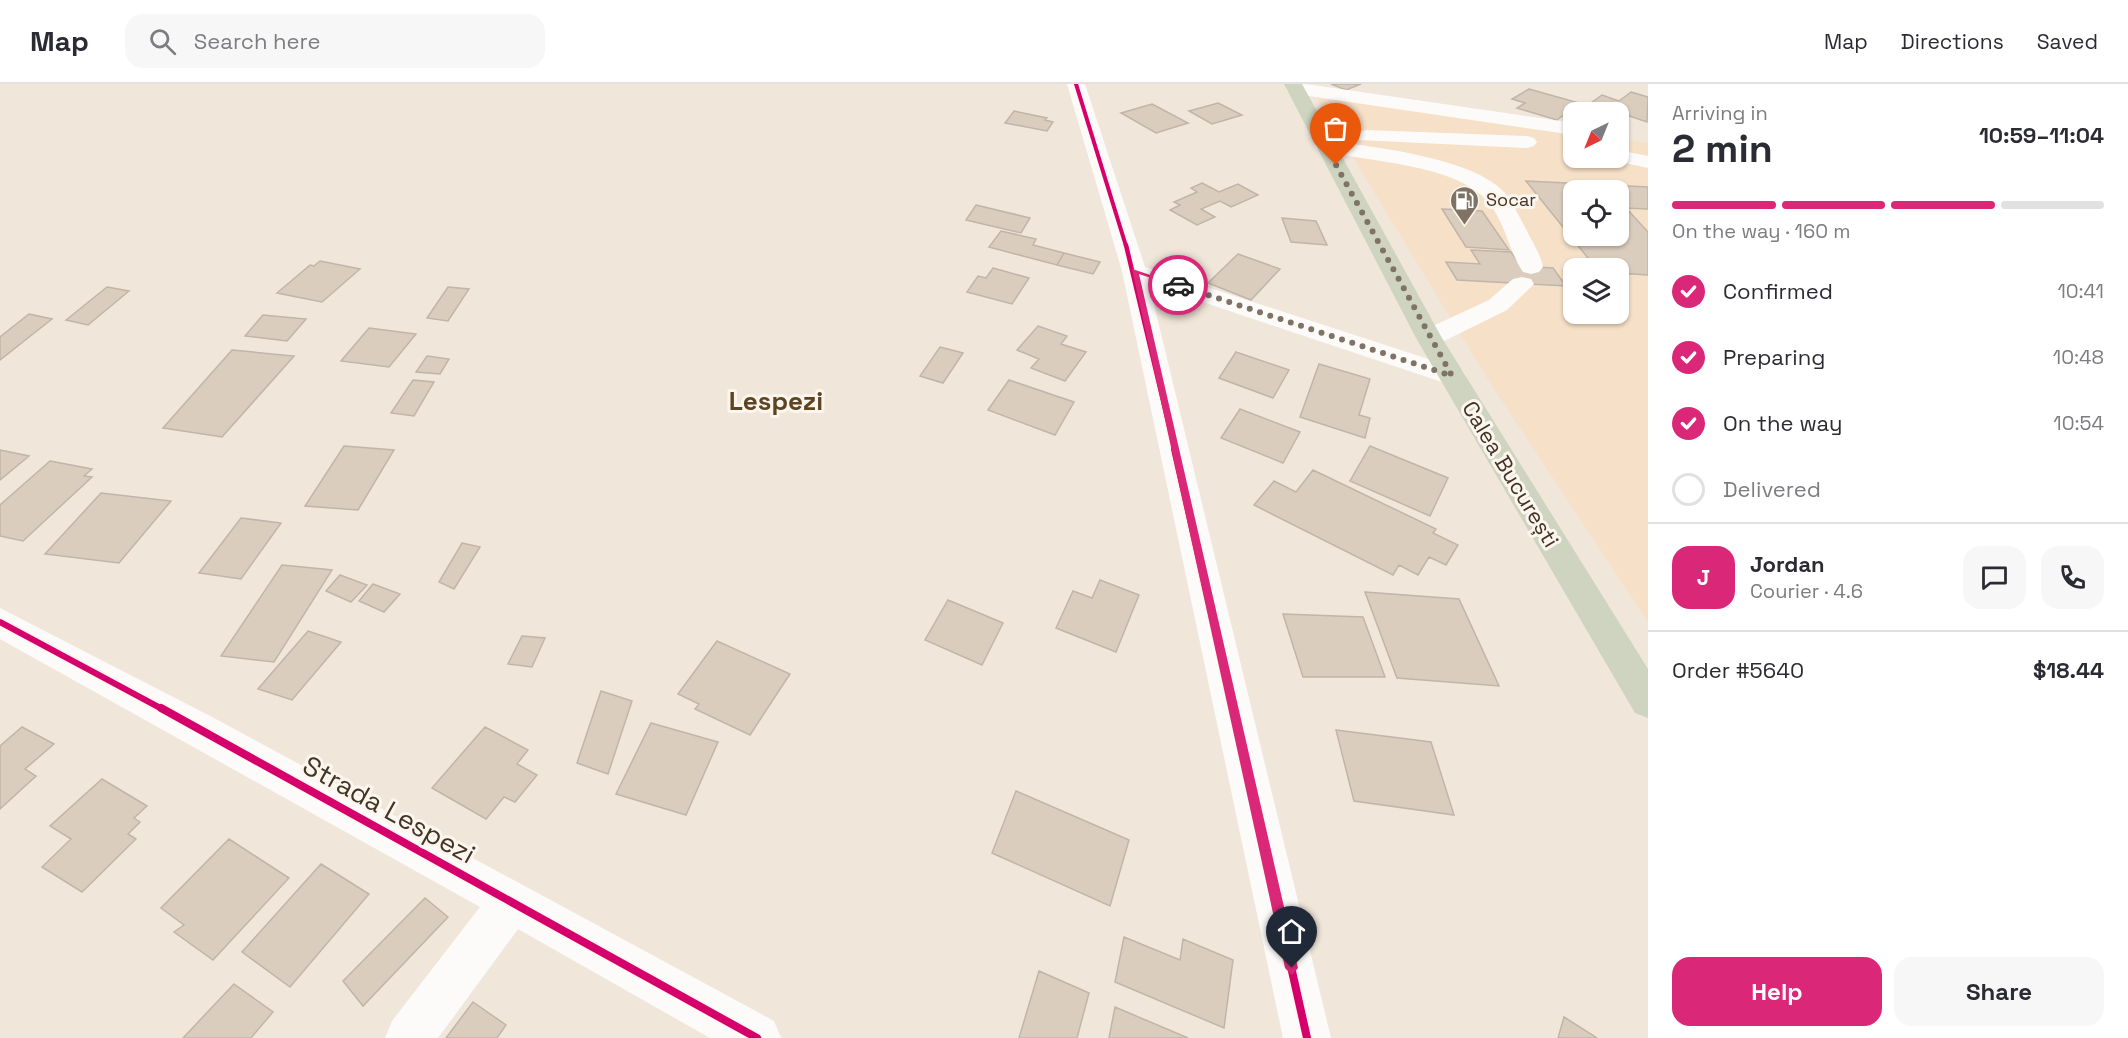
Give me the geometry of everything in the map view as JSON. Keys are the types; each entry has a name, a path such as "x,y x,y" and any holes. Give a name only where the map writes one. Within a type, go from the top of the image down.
{"highway":[{"name":"Calea București","path":"1294,86 1429,338 1648,702"}],"street":[{"path":"1076,84 1134,271 1307,1038"},
{"path":"1294,86 1563,127"},
{"path":"1322,140 1472,138 1562,147"},
{"path":"1322,140 1428,164 1467,178 1495,196 1516,232 1526,275 1498,305 1429,338"},
{"path":"1629,158 1648,162"},
{"path":"1134,271 1452,376"},
{"name":"Strada Lespezi","path":"0,622 756,1038"},
{"path":"409,1038 511,902"}],"shaded area":[{"path":"1315,95 1563,131 1563,168 1629,168 1629,140 1648,143 1648,622 1490,383"}],"building":[{"path":"1331,84 1361,84 1346,90"},
{"path":"1529,89 1575,102 1563,102 1563,115 1557,120 1517,108 1525,103 1512,99"},
{"path":"1631,92 1648,97 1647,122 1629,116 1629,102 1592,102 1602,95 1619,101"},
{"path":"1218,103 1242,115 1212,124 1189,111"},
{"path":"1152,104 1188,123 1156,133 1121,113"},
{"path":"1014,111 1047,118 1045,120 1053,122 1047,131 1005,123"},
{"path":"1526,181 1563,183 1563,227"},
{"path":"1202,183 1219,192 1238,184 1258,195 1231,207 1220,201 1201,209 1215,217 1197,225 1170,210 1180,205 1174,202 1197,192 1191,188"},
{"path":"1629,186 1648,187 1648,209 1629,208"},
{"path":"976,205 1030,218 1021,233 966,220"},
{"path":"1442,209 1482,211 1509,250 1466,247"},
{"path":"1629,211 1648,232 1648,275 1629,274 1629,258 1588,258 1578,246 1629,246"},
{"path":"1282,218 1316,221 1327,245 1291,242"},
{"path":"1001,231 1036,239 1033,245 1064,253 1057,265 989,247"},
{"path":"1471,250 1511,252 1521,266 1553,268 1563,282 1563,286 1457,280 1446,262 1480,264"},
{"path":"1064,253 1100,262 1093,274 1057,265"},
{"path":"1238,254 1280,269 1251,300 1208,283"},
{"path":"320,261 360,269 322,302 277,293 310,265 314,266"},
{"path":"993,268 1029,278 1012,304 967,292 978,276 986,278"},
{"path":"107,287 129,291 88,325 66,320"},
{"path":"448,287 469,289 448,321 427,318"},
{"path":"29,314 52,319 0,360 0,337"},
{"path":"263,315 306,319 287,341 245,336"},
{"path":"1038,326 1067,336 1061,344 1086,352 1065,381 1031,368 1039,359 1017,350"},
{"path":"369,328 416,334 389,367 341,361"},
{"path":"940,347 963,353 943,383 920,376"},
{"path":"232,350 294,356 222,437 163,428"},
{"path":"1236,352 1289,370 1273,398 1219,378"},
{"path":"427,356 449,359 440,374 416,372"},
{"path":"1319,364 1370,379 1359,415 1370,418 1365,438 1300,417"},
{"path":"413,380 434,382 414,416 391,413"},
{"path":"1009,380 1074,402 1055,435 988,410"},
{"path":"1240,409 1300,432 1283,463 1221,438"},
{"path":"344,446 394,450 358,510 305,506"},
{"path":"1370,446 1448,478 1430,516 1350,481"},
{"path":"0,450 29,456 0,480"},
{"path":"50,461 92,469 84,476 92,477 23,541 0,536 0,505"},
{"path":"1313,470 1436,529 1433,533 1458,545 1446,565 1429,557 1418,575 1399,565 1393,575 1254,505 1274,481 1296,492"},
{"path":"101,493 171,501 119,563 45,554"},
{"path":"241,518 281,523 241,579 199,573"},
{"path":"462,543 480,547 454,589 439,582"},
{"path":"282,565 332,570 274,662 221,656"},
{"path":"340,575 367,585 351,602 326,591"},
{"path":"1100,580 1139,595 1116,652 1056,628 1073,591 1092,598"},
{"path":"373,584 400,594 384,612 359,601"},
{"path":"1365,592 1459,599 1499,686 1397,678"},
{"path":"948,600 1003,623 982,665 925,640"},
{"path":"1283,614 1363,617 1385,677 1303,677"},
{"path":"308,631 341,642 292,700 258,689"},
{"path":"522,636 545,638 532,667 508,664"},
{"path":"717,641 790,674 750,735 695,709 699,704 678,694"},
{"path":"601,691 632,701 608,774 577,763"},
{"path":"651,723 718,742 686,815 616,794"},
{"path":"22,727 54,744 25,769 36,776 0,809 0,746"},
{"path":"485,727 528,750 517,764 537,775 515,802 504,797 486,819 432,788"},
{"path":"1336,730 1431,742 1454,815 1354,801"},
{"path":"102,779 147,806 134,818 140,822 128,834 136,839 82,892 42,867 71,839 50,826"},
{"path":"1016,791 1129,840 1110,906 992,853"},
{"path":"229,839 289,878 213,960 174,932 184,925 161,908"},
{"path":"321,864 369,894 290,987 242,952"},
{"path":"425,898 448,917 363,1006 343,981"},
{"path":"1124,937 1180,960 1183,939 1233,960 1224,1028 1115,982"},
{"path":"1039,971 1089,993 1077,1038 1019,1038"},
{"path":"234,984 273,1012 251,1038 183,1038"},
{"path":"473,1002 506,1025 497,1038 446,1038"},
{"path":"1115,1007 1188,1038 1109,1038"},
{"path":"1564,1017 1597,1038 1558,1038"}],"cycle path":[{"path":"1076,84 1134,271 1307,1038"},
{"path":"0,622 201,730 757,1038"}],"way so far":[{"path":"1178,285 1452,376 1429,338 1336,165"}],"place":[{"name":"Socar","path":"1465,226"}],"district":[{"name":"Lespezi","path":"776,401"}],"route":[{"path":"1178,285 1134,271 1292,968"}]}
